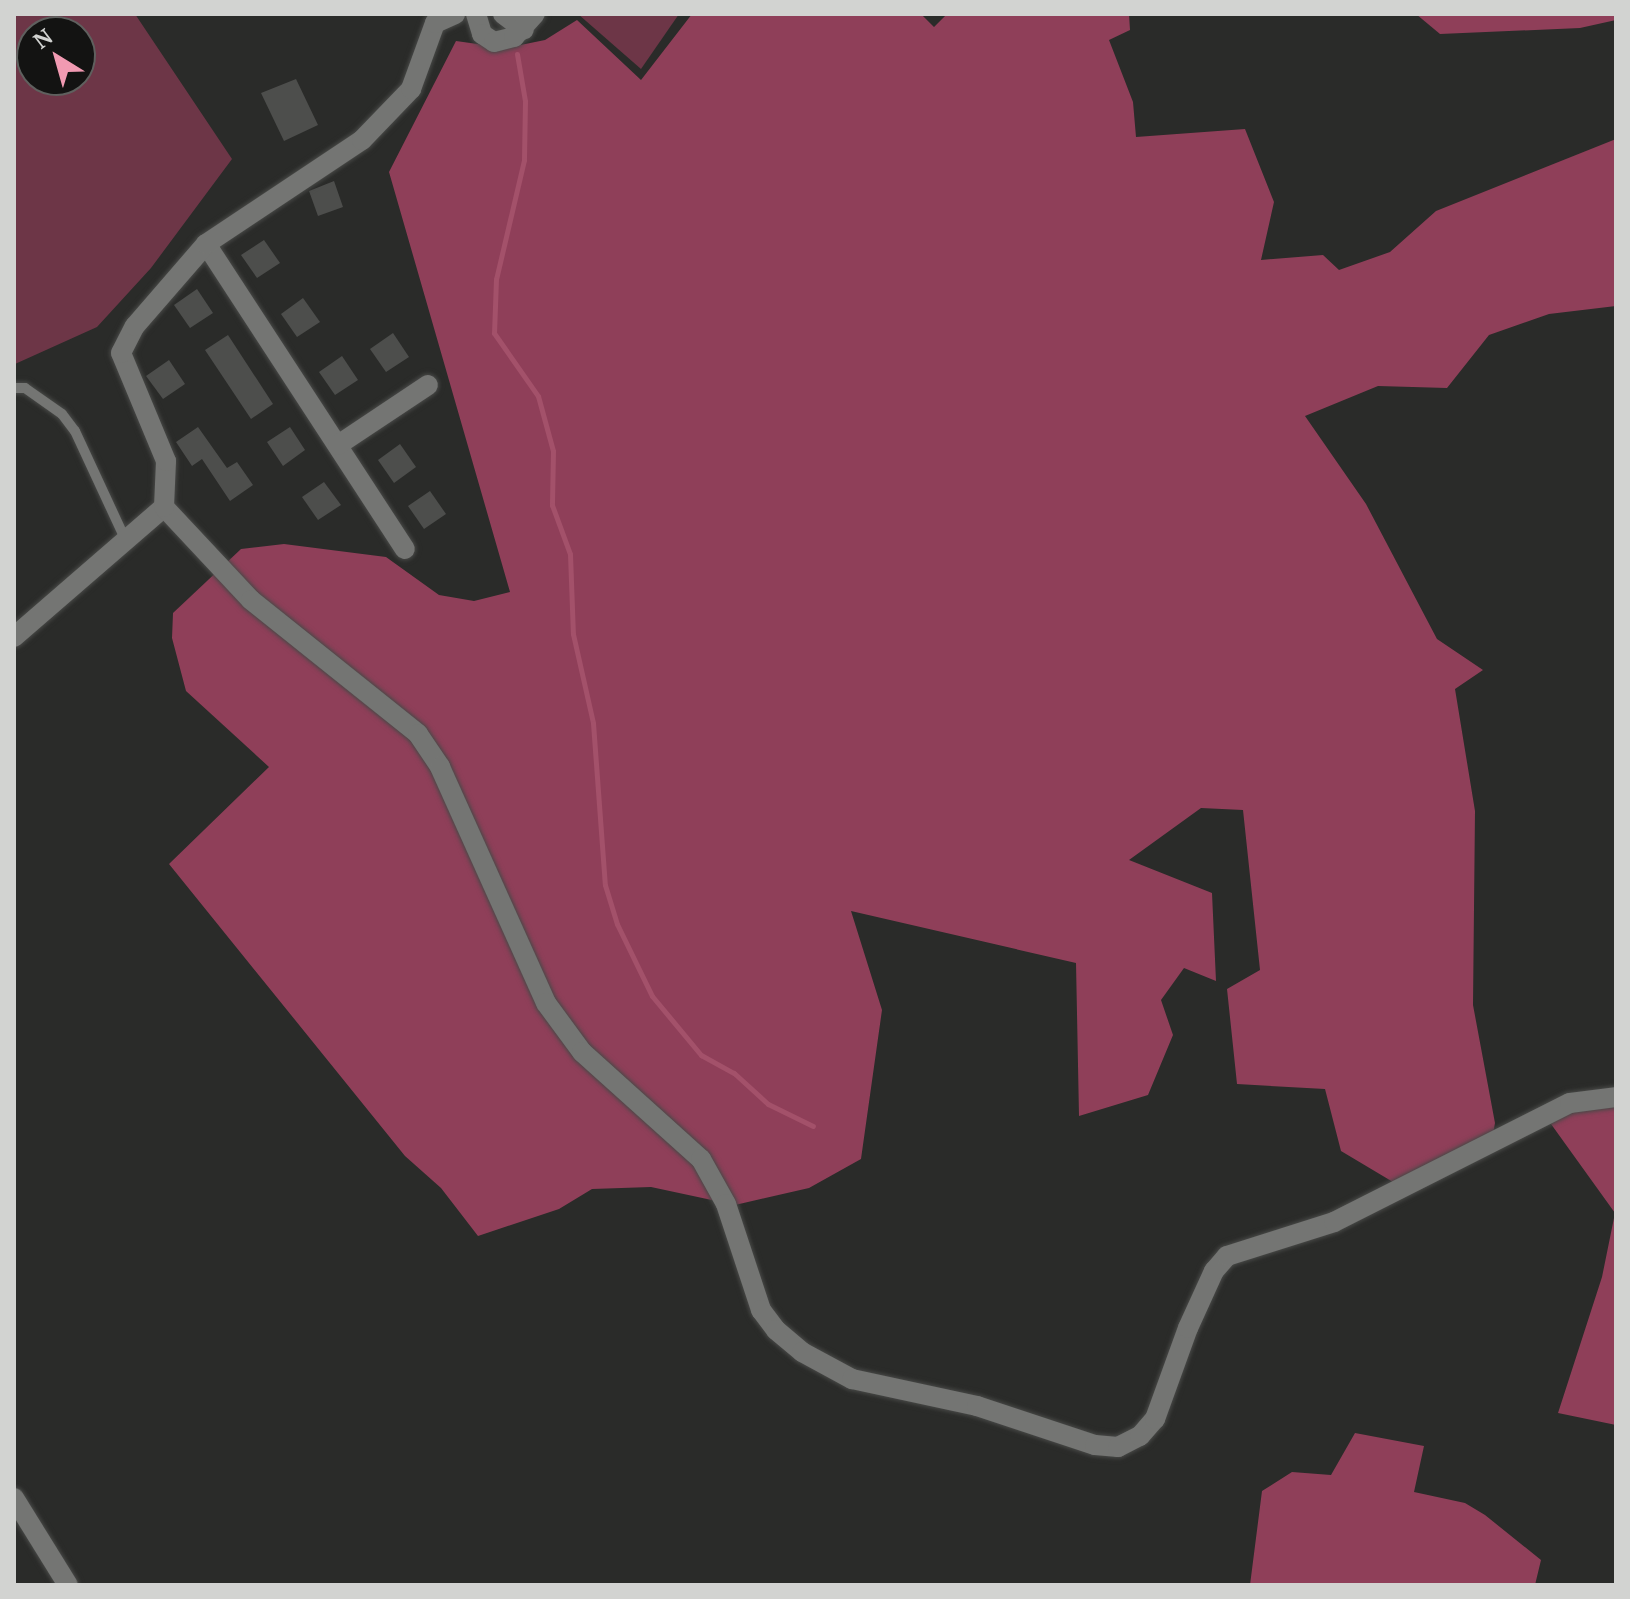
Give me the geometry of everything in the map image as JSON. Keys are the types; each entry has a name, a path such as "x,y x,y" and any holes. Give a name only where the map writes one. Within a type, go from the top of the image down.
{"street":[{"path":"14,637 127,543 164,507 166,461 121,353 135,326 206,244 362,140 411,89 435,23 455,14"},
{"path":"476,14 482,34 494,42 529,22"},
{"path":"503,14 529,22"},
{"path":"206,244 405,549"},
{"path":"338,445 428,385"},
{"path":"164,507 251,600 418,734 440,767 546,1003 582,1052 701,1159 726,1204 761,1310 776,1330 802,1352 852,1379 977,1406 1095,1445 1118,1447 1140,1436 1155,1419 1188,1328 1214,1271 1227,1256 1334,1222 1570,1103 1616,1097"},
{"path":"14,1498 68,1585"}],"lane":[{"path":"14,388 25,388 62,414 75,431 127,543"}],"shaded area":[{"path":"14,14 135,14 232,159 151,268 97,327 15,364"},
{"path":"578,14 679,14 641,69"},
{"path":"692,14 921,14 934,27 947,14 1129,14 1130,30 1109,40 1133,102 1136,137 1245,129 1274,202 1261,260 1323,255 1339,270 1390,252 1436,211 1616,139 1616,306 1549,314 1489,335 1447,388 1378,386 1305,416 1366,504 1437,639 1483,670 1455,689 1475,811 1473,1005 1495,1123 1490,1152 1398,1185 1341,1151 1325,1089 1237,1084 1227,989 1260,970 1243,810 1201,808 1129,860 1212,893 1216,981 1184,968 1161,1000 1173,1035 1148,1095 1079,1116 1076,963 851,911 882,1010 861,1159 809,1188 735,1205 651,1187 592,1189 559,1209 478,1236 441,1188 405,1156 169,864 269,767 186,691 172,638 173,613 241,549 284,544 386,557 439,595 474,601 510,592 389,172 456,41 506,48 545,40 577,20 641,80"},
{"path":"1416,14 1616,14 1616,20 1580,28 1440,34"},
{"path":"1616,1101 1616,1425 1558,1413 1602,1277 1615,1213 1551,1124 1571,1110"},
{"path":"1355,1433 1424,1446 1414,1492 1465,1503 1485,1515 1541,1560 1535,1585 1250,1585 1262,1491 1292,1472 1331,1475"}],"building":[{"path":"296,79 318,125 284,141 261,93"},
{"path":"334,181 343,207 318,216 309,191"},
{"path":"264,240 280,263 257,278 241,255"},
{"path":"197,289 213,313 190,328 174,305"},
{"path":"303,298 320,322 297,337 281,314"},
{"path":"393,333 409,357 386,372 370,349"},
{"path":"228,335 273,404 251,419 205,350"},
{"path":"342,356 358,380 335,395 319,372"},
{"path":"169,360 185,384 163,399 146,376"},
{"path":"198,427 227,468 237,462 253,485 230,501 202,459 192,466 176,442"},
{"path":"290,427 305,450 283,466 267,442"},
{"path":"400,444 416,467 394,483 378,460"},
{"path":"324,482 341,505 318,520 302,497"},
{"path":"430,491 446,514 424,529 408,506"}],"waterway":[{"path":"517,54 525,101 524,160 496,279 494,333 538,396 553,451 552,505 570,554 573,634 593,723 605,885 617,924 652,996 701,1055 734,1073 768,1104 813,1126"}]}
